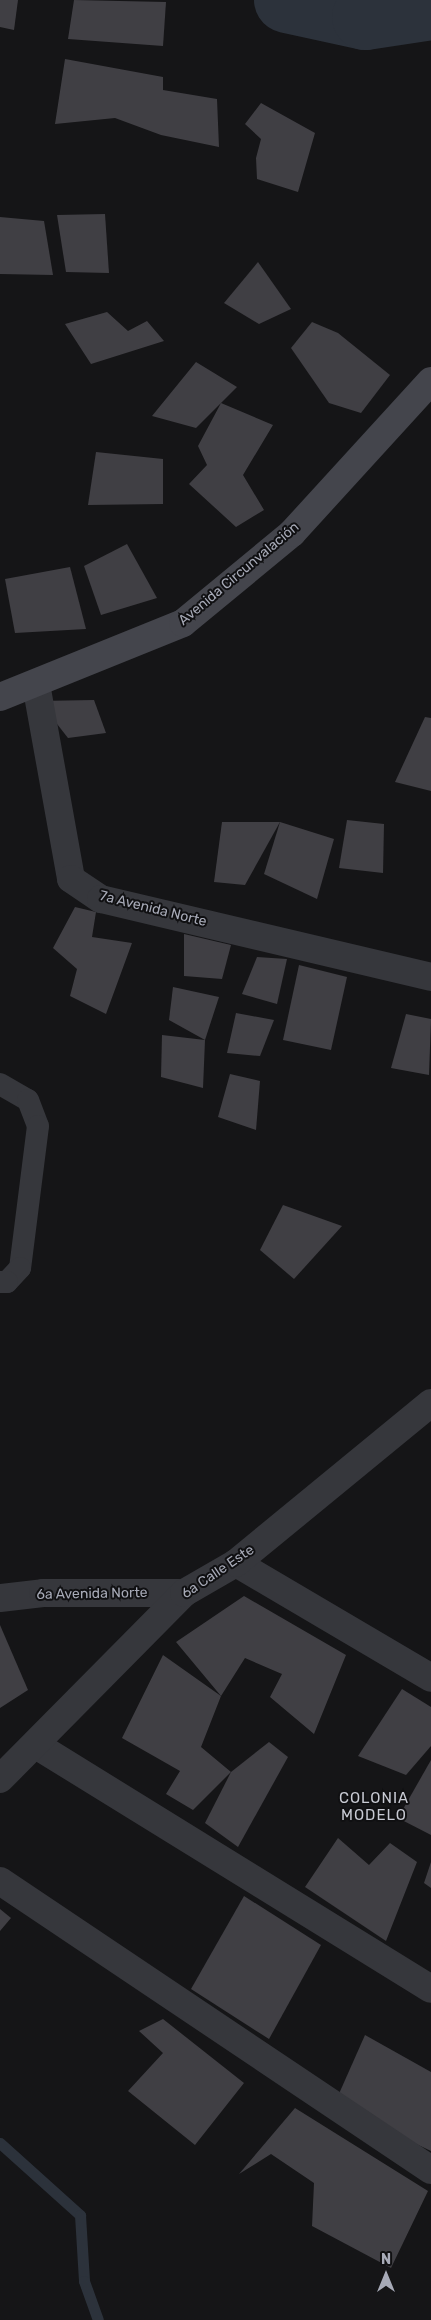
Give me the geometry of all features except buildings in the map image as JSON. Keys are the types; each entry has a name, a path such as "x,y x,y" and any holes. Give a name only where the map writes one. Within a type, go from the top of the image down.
{"street":[{"name":"Avenida Circunvalación","path":"0,697 183,623 292,534 431,381"},
{"name":"7a Avenida Norte","path":"36,684 71,879 101,898 431,978"},
{"name":"6a Calle Este","path":"0,1780 184,1593 236,1563 431,1403"},
{"path":"236,1563 431,1678"},
{"name":"6a Avenida Norte","path":"0,1598 43,1593 184,1593"},
{"path":"36,1745 431,1989"},
{"path":"0,1881 431,2170"}],"lane":[{"path":"0,1084 28,1100 38,1126 20,1268 7,1282 0,1282"}],"waterway":[{"path":"287,0 365,17 431,7"},
{"path":"0,2143 80,2215 84,2281 98,2320"}],"district":[{"name":"COLONIA MODELO","path":"374,1806"}]}
